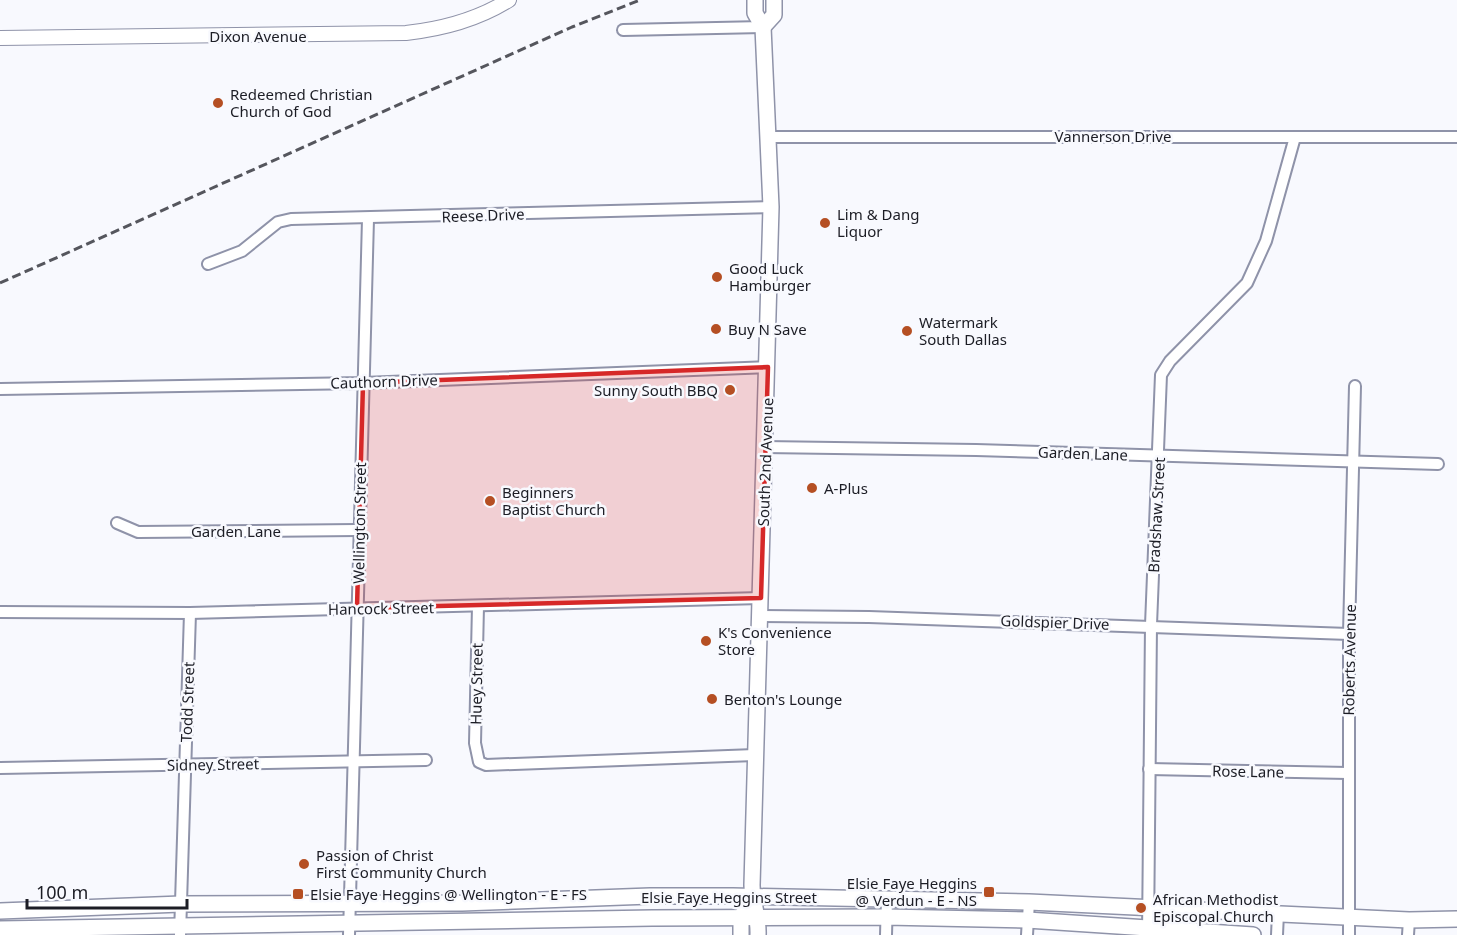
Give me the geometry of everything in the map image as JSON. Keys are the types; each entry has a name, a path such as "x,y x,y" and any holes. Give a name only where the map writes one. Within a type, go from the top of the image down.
{"main road":[{"name":"South 2nd Avenue","path":"755,0 754,13 763,27 770,137 771,207 752,897 759,918 758,935"},
{"name":"South 2nd Avenue","path":"763,27 774,15 774,0"},
{"name":"Elsie Faye Heggins Street","path":"0,911 181,904 462,903 650,896 1029,902 1349,916 1409,927 1457,919"},
{"path":"650,896 652,918"},
{"name":"South 2nd Avenue","path":"741,935 741,918 752,897"},
{"name":"Elsie Faye Heggins Street","path":"0,929 36,932 349,929 652,918 886,917 1027,927 1253,935"}],"street":[{"name":"Dixon Avenue","path":"0,38 406,33 437,29 467,21 509,0"},
{"path":"623,30 763,27"},
{"name":"Vannerson Drive","path":"770,137 1457,137"},
{"name":"Bradshaw Street","path":"1148,931 1151,626 1161,375 1175,356 1247,283 1266,241 1295,137"},
{"name":"Reese Drive","path":"208,264 242,251 278,222 291,219 368,219 771,207"},
{"name":"Wellington Street","path":"349,929 357,530 368,219"},
{"name":"Cauthorn Drive","path":"0,389 363,382 768,367"},
{"name":"Roberts Avenue","path":"1349,935 1349,634 1355,386"},
{"name":"Garden Lane","path":"764,447 1438,464"},
{"name":"Garden Lane","path":"117,523 138,532 357,530"},
{"name":"Hancock Street","path":"0,612 190,613 761,597"},
{"name":"Huey Street","path":"478,606 475,743 479,762 486,765 755,755"},
{"name":"Todd Street","path":"180,931 190,613"},
{"name":"Goldspier Drive","path":"761,616 1151,626 1349,634"},
{"name":"Sidney Street","path":"0,768 426,760"},
{"name":"Rose Lane","path":"1149,769 1348,773"},
{"path":"886,935 887,899"},
{"path":"1027,927 1029,902"},
{"path":"36,932 37,910"},
{"path":"1277,935 1278,913"}],"highlighted area":[{"path":"768,367 761,598 357,608 363,383"}],"railway":[{"path":"0,283 572,27 640,0"}],"place":[{"name":"Redeemed Christian Church of God","path":"218,103"},
{"name":"Lim & Dang Liquor","path":"825,223"},
{"name":"Good Luck Hamburger","path":"717,277"},
{"name":"Buy N Save","path":"716,329"},
{"name":"Watermark South Dallas","path":"907,331"},
{"name":"Sunny South BBQ","path":"730,390"},
{"name":"A-Plus","path":"812,488"},
{"name":"Beginners Baptist Church","path":"490,501"},
{"name":"K's Convenience Store","path":"706,641"},
{"name":"Benton's Lounge","path":"712,699"},
{"name":"Passion of Christ First Community Church","path":"304,864"},
{"name":"Elsie Faye Heggins @ Verdun - E - NS","path":"989,892"},
{"name":"Elsie Faye Heggins @ Wellington - E - FS","path":"298,894"},
{"name":"African Methodist Episcopal Church","path":"1141,908"}]}
